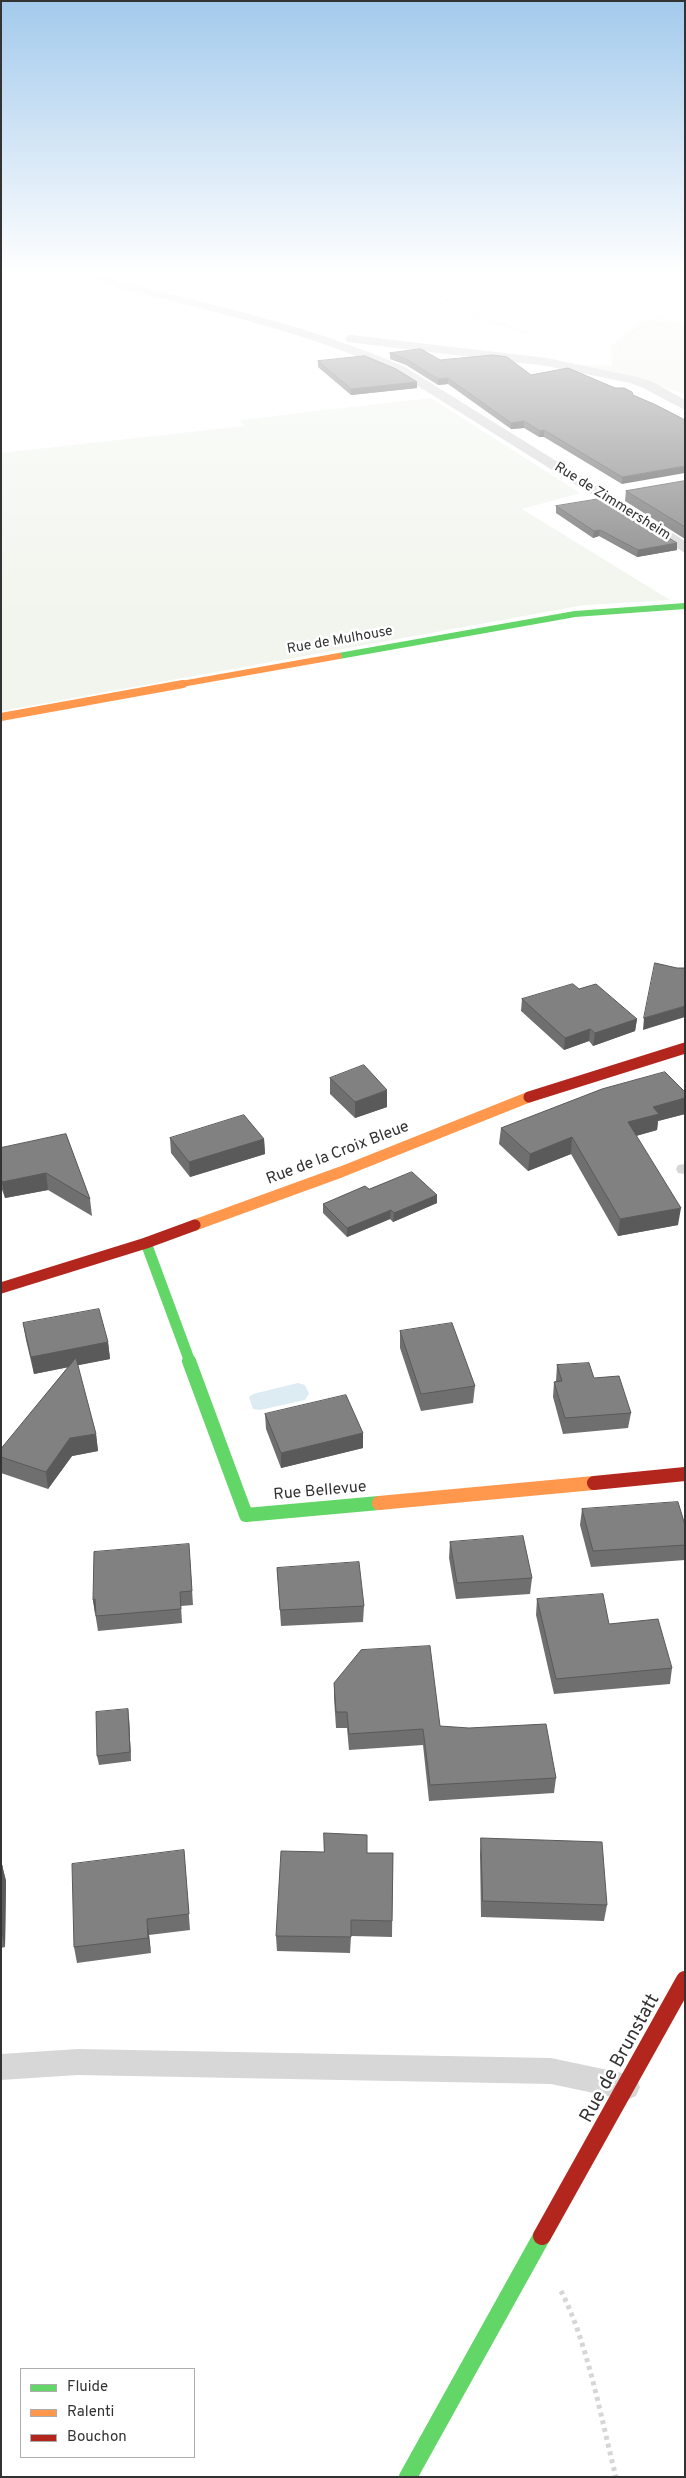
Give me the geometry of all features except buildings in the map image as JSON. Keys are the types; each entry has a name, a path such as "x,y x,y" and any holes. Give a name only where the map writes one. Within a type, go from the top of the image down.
{"street":[{"name":"Rue de Zimmersheim","path":"435,391 685,548"},
{"path":"658,391 685,406"},
{"name":"Rue de Mulhouse","path":"1,717 575,614 685,606"},
{"name":"Rue de la Croix Bleue","path":"1,1288 146,1243 341,1172 529,1097 685,1048"},
{"name":"Rue Bellevue","path":"146,1243 246,1515 685,1474"},
{"name":"Rue de Brunstatt","path":"408,2477 685,1980"}],"lane":[{"path":"1,2067 78,2062 551,2071 626,2087"}],"path":[{"path":"535,2248 571,2310 616,2477"}],"shaded area":[{"path":"675,391 685,391 685,394"},
{"path":"431,398 580,493 522,509 670,600 585,605 1,711 1,453 245,426 239,420"},
{"path":"298,1383 305,1385 309,1394 305,1400 260,1410 253,1409 249,1397 253,1394"}],"traffic: fast":[{"path":"339,656 575,614 685,606"},
{"path":"146,1243 246,1515 379,1503"},
{"path":"408,2477 542,2236"}],"traffic: slow":[{"path":"1,717 339,656"},
{"path":"195,1225 341,1172 529,1097"},
{"path":"379,1503 594,1483"}],"traffic: jam":[{"path":"529,1097 685,1048"},
{"path":"1,1288 146,1243 195,1225"},
{"path":"594,1483 685,1474"},
{"path":"542,2236 685,1980"}]}
